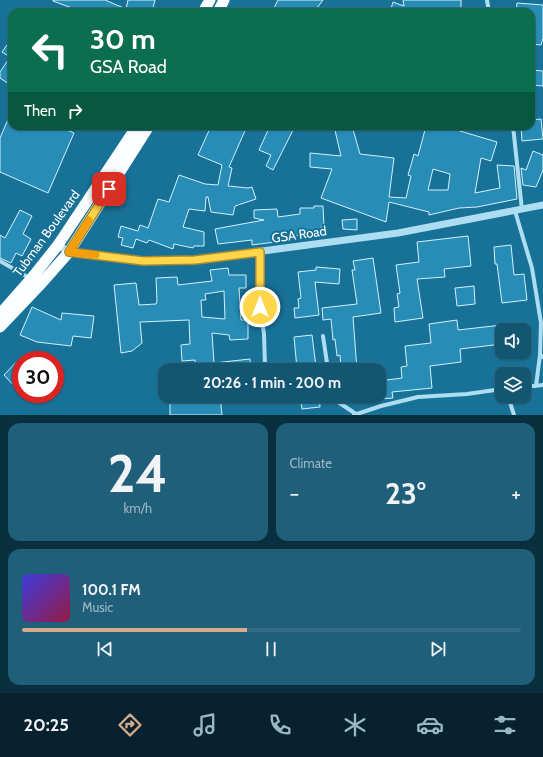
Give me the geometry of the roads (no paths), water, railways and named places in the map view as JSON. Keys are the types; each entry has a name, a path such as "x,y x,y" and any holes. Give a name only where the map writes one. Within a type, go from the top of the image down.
{"highway":[{"name":"Tubman Boulevard","path":"0,314 31,279 58,245 134,130"},
{"name":"Tubman Boulevard","path":"0,327 40,286 69,252 146,130"}],"street":[{"path":"513,130 518,210 532,268 541,323 542,356 536,386"},
{"name":"GSA Road","path":"58,245 69,252 143,261 195,260 398,233 543,205"},
{"path":"260,252 260,307 264,334 265,363"},
{"path":"0,261 31,279"},
{"path":"323,336 327,363"},
{"path":"531,386 543,385"},
{"path":"339,403 355,414 418,397 467,394 495,390"},
{"path":"510,403 514,415"}]}
